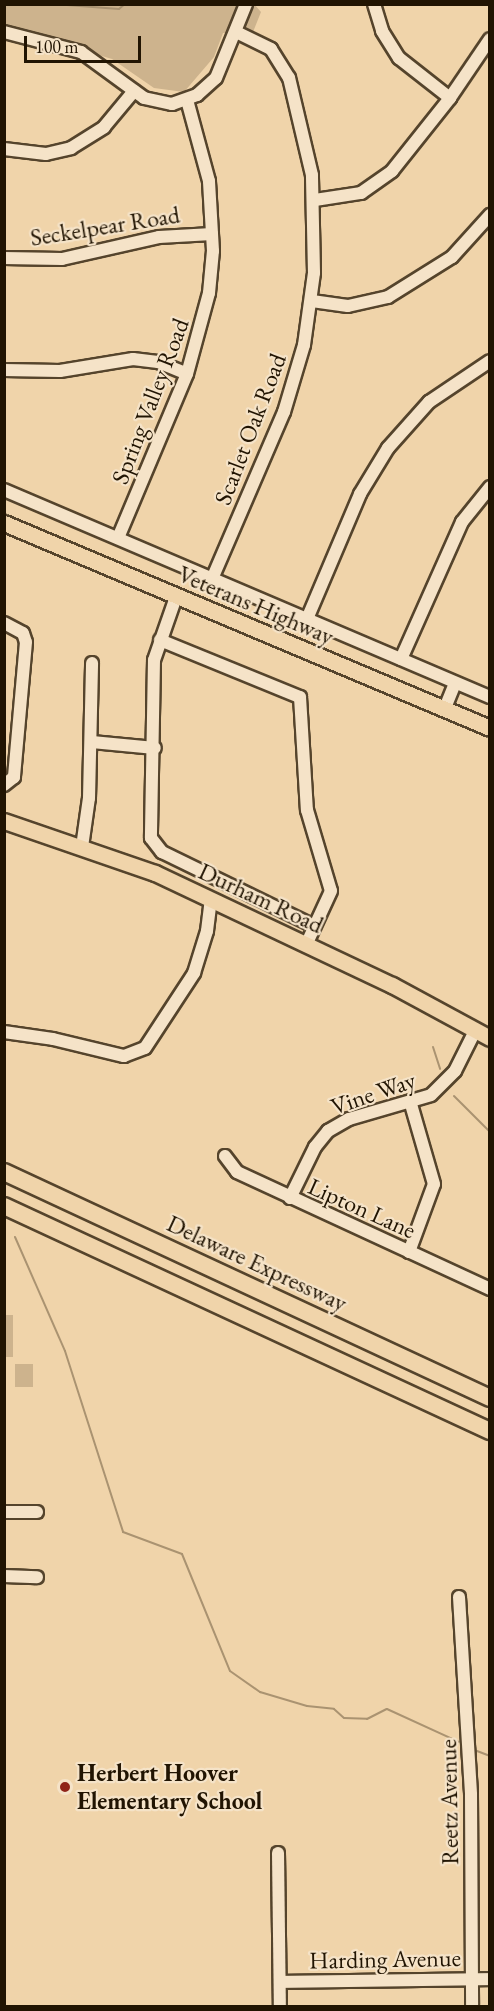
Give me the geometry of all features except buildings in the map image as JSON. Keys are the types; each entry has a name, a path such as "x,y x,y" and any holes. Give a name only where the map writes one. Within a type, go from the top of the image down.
{"highway":[{"name":"Delaware Expressway","path":"4,1172 489,1398"},
{"path":"4,1206 489,1431"}],"main road":[{"name":"Veterans Highway","path":"4,523 489,728"},
{"name":"Durham Road","path":"4,821 140,866 306,945 489,1038"}],"street":[{"path":"4,32 81,52 134,91 157,102 187,100 216,78 246,4"},
{"path":"374,4 382,31 399,58 450,98"},
{"name":"Scarlet Oak Road","path":"212,579 284,412 298,367 312,301 315,200 301,119 283,64 264,44 236,32"},
{"path":"315,200 347,197 383,178 450,98 489,39"},
{"path":"4,149 46,154 71,148 104,127 134,91"},
{"name":"Spring Valley Road","path":"118,538 187,374 205,315 212,234 209,181 187,100"},
{"path":"312,301 360,305 396,293 452,257 489,215"},
{"name":"Seckelpear Road","path":"4,258 62,259 159,237 212,234"},
{"path":"4,370 60,371 132,359 158,362 187,374"},
{"path":"307,619 360,494 388,448 429,402 489,361"},
{"path":"401,659 462,522 489,487"},
{"path":"4,490 489,697"},
{"path":"176,597 154,660 155,748 151,838 155,847 314,926"},
{"path":"4,623 23,633 26,642 14,777 4,785"},
{"path":"160,640 300,697 307,810 331,891 306,945"},
{"path":"82,847 92,742 92,663"},
{"path":"445,708 455,683"},
{"path":"92,742 155,748"},
{"path":"4,1032 53,1039 124,1056 146,1047 194,973 207,931 211,899"},
{"name":"Vine Way","path":"290,1198 315,1147 328,1131 349,1119 410,1101 440,1088 455,1071 475,1031"},
{"path":"409,1252 434,1184 410,1101"},
{"name":"Lipton Lane","path":"225,1156 237,1172 489,1289"},
{"path":"4,1512 37,1512"},
{"path":"4,1576 37,1577"},
{"name":"Reetz Avenue","path":"459,1597 471,1795 472,2007"},
{"path":"278,1853 280,2007"},
{"name":"Harding Avenue","path":"281,1982 489,1979"}],"shaded area":[{"path":"254,4 261,12 253,32 223,33 214,57 184,92 154,88 112,59 5,27 4,5"},
{"path":"5,1315 13,1315 13,1357 5,1357"},
{"path":"15,1364 33,1364 33,1387 15,1387"}],"waterway":[{"path":"54,4 119,9 125,4"},
{"path":"433,1047 440,1069"},
{"path":"454,1096 490,1132"},
{"path":"15,1237 65,1351 123,1532 182,1554 230,1671 260,1692 307,1706 334,1709 344,1718 367,1719 387,1709 459,1742"},
{"path":"477,1751 490,1756"}],"place":[{"name":"Herbert Hoover Elementary School","path":"65,1787"}]}
